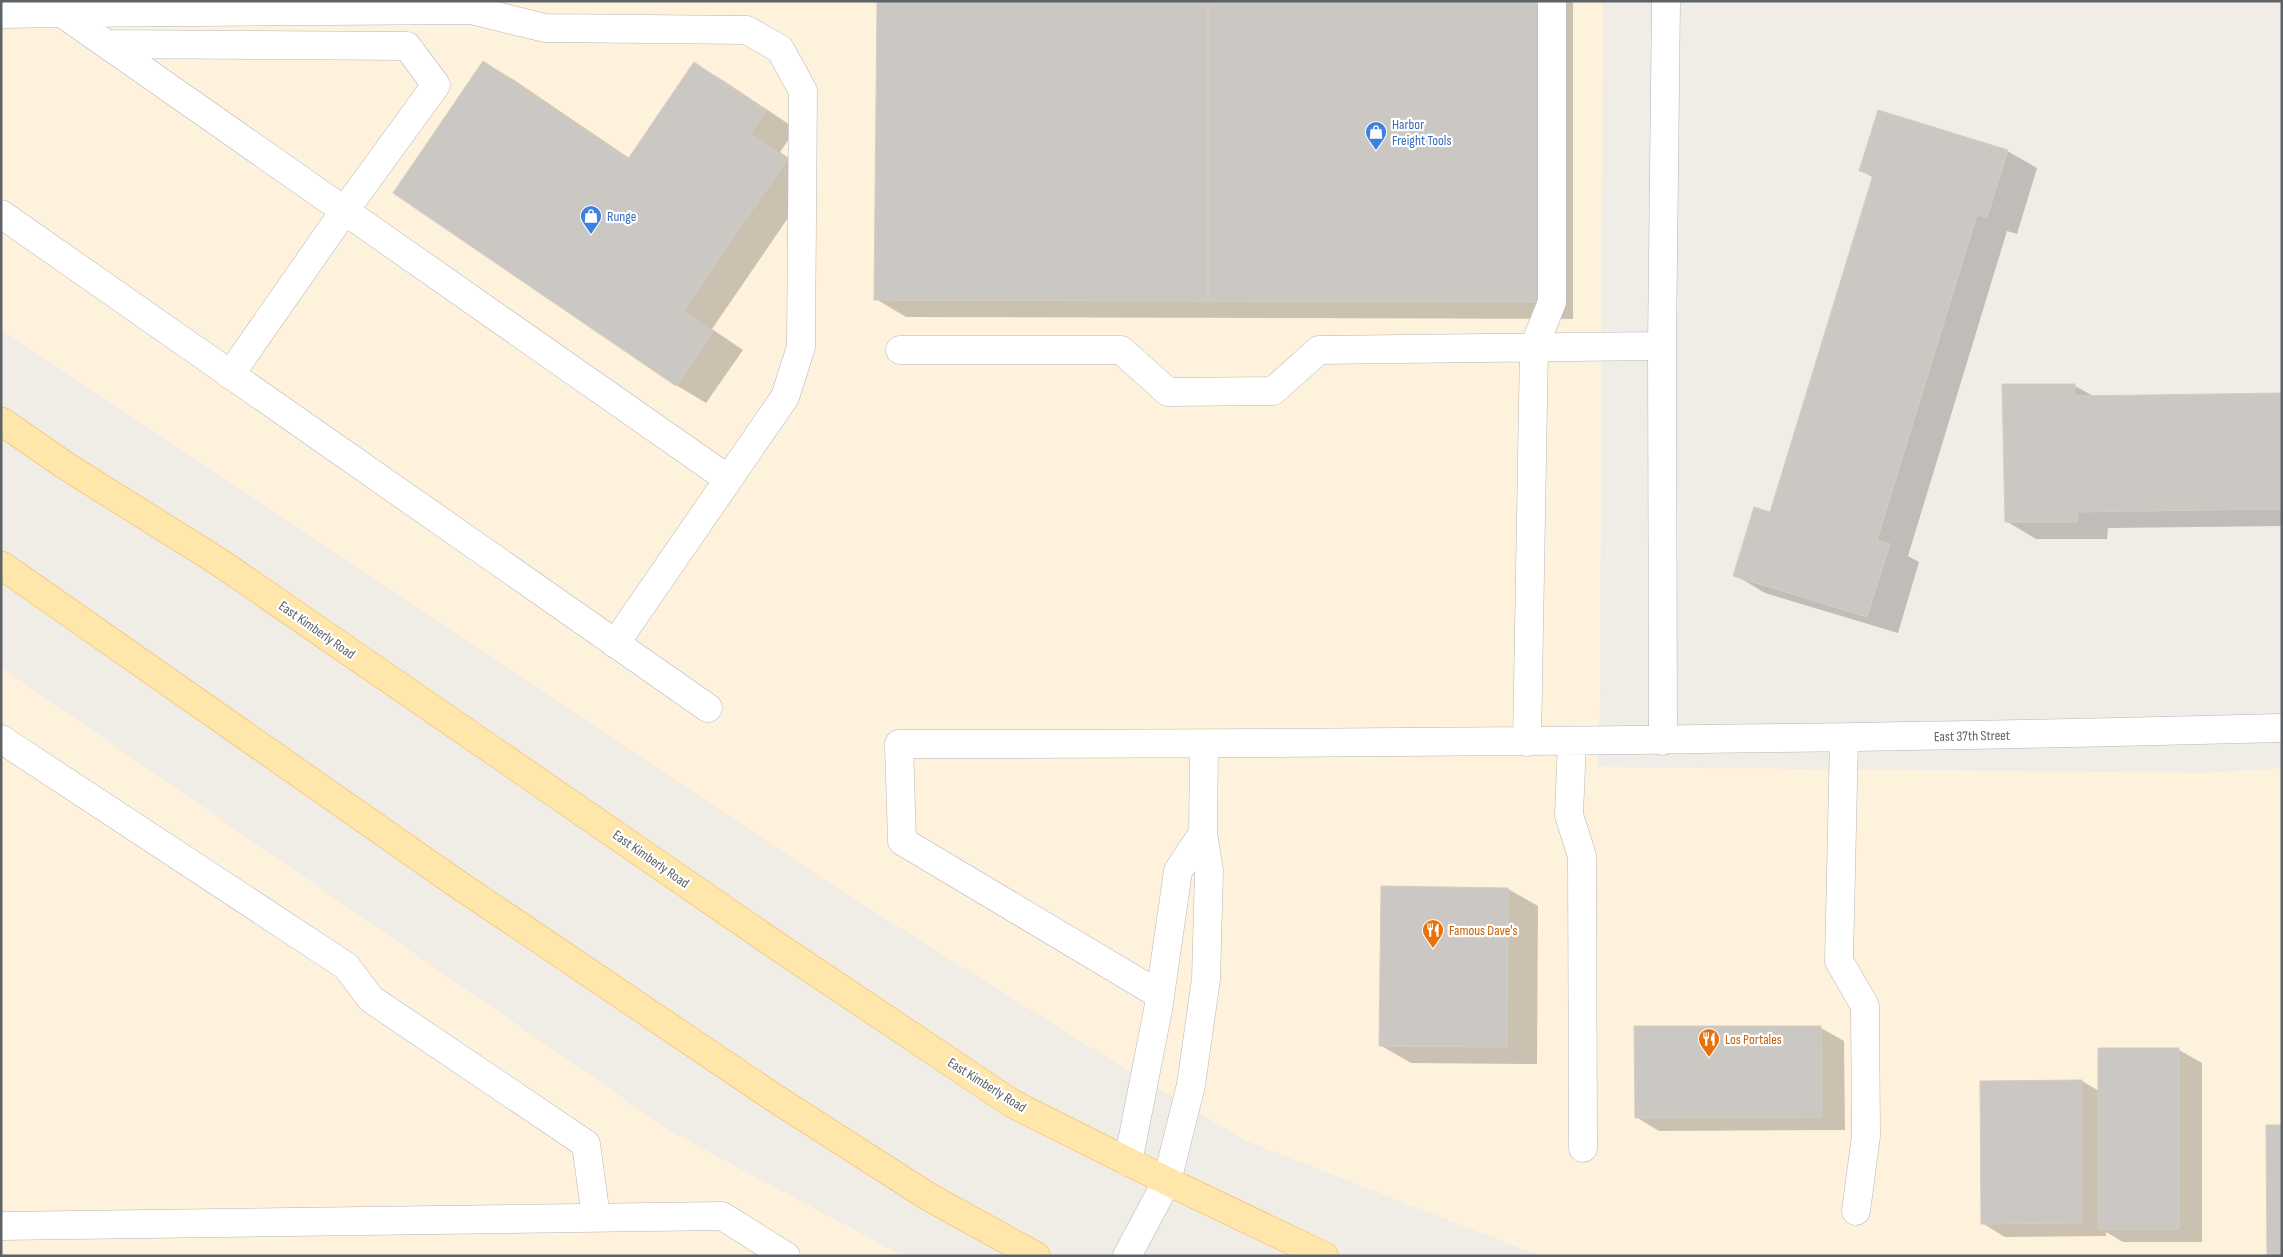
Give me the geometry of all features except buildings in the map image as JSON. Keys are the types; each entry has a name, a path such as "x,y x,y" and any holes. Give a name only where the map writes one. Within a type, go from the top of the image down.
{"main road":[{"name":"East Kimberly Road","path":"1,421 66,466 218,562 760,935 1013,1104 1128,1162 1324,1256"},
{"path":"1,564 456,883 773,1097 930,1197 1036,1256"}],"street":[{"path":"1526,742 1534,347 1552,302 1552,1"},
{"path":"1663,741 1662,346 1666,1"},
{"path":"1,14 470,10 545,28 747,30 780,49 804,92 801,347 785,397 615,644"},
{"path":"62,13 728,479"},
{"path":"107,44 407,46 436,85 344,210 230,375"},
{"path":"1,214 708,708"},
{"path":"900,350 1121,350 1168,392 1210,392 1273,391 1319,350 1662,346"},
{"name":"East 37th Street","path":"1160,995 902,841 899,744 1204,745 1663,741 2282,728"},
{"path":"1,738 346,966 371,999 586,1144 596,1217"},
{"path":"1844,738 1839,961 1865,1006 1866,1136 1856,1211"},
{"path":"1572,742 1569,815 1582,856 1583,1148"},
{"path":"1127,1256 1167,1181 1191,1085 1206,979 1209,871 1203,834 1204,745"},
{"path":"1128,1162 1160,995 1178,871 1203,834"},
{"path":"1,1226 722,1216 786,1256"}],"shaded area":[{"path":"1,1 1603,1 1600,703 1597,767 2204,773 2282,768 2282,1256 1540,1256 1244,1140 1085,1044 832,885 1,330"},
{"path":"1,667 672,1132 903,1256 1,1256"}],"place":[{"name":"Harbor Freight Tools","path":"1376,151"},
{"name":"Runge","path":"591,235"},
{"name":"Famous Dave's","path":"1433,949"},
{"name":"Los Portales","path":"1709,1058"}]}
